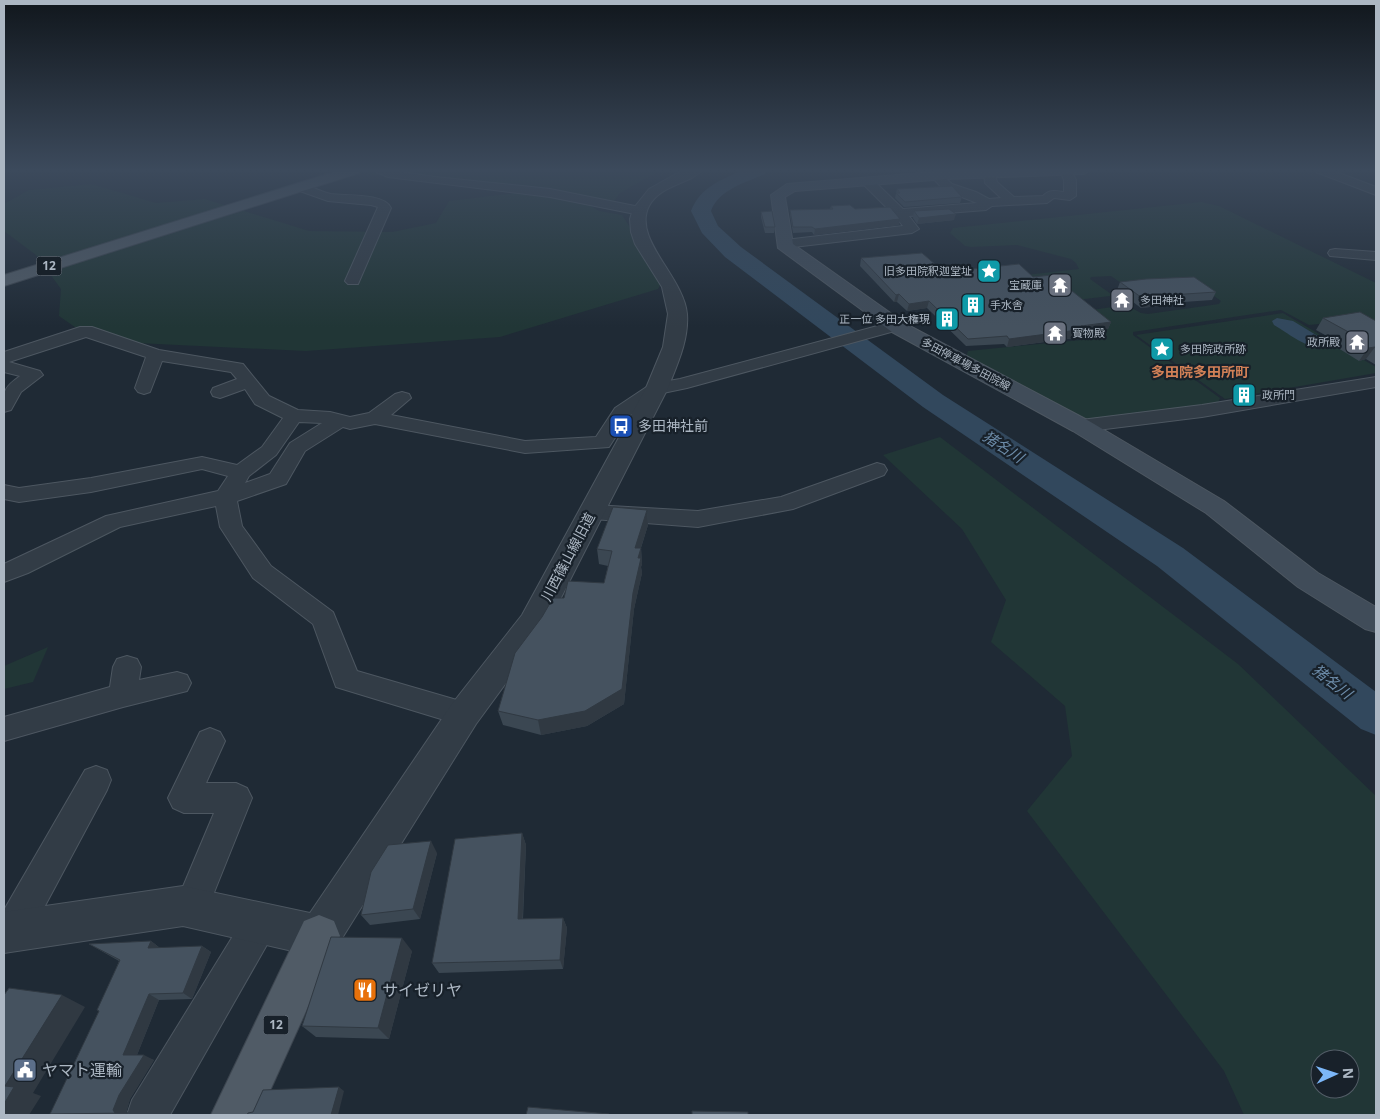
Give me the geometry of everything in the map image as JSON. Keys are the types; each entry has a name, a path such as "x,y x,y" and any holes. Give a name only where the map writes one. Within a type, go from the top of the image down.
{"main road":[{"name":"12","path":"4,281 170,222"},
{"name":"12","path":"4,274 189,222"},
{"path":"781,222 785,244"},
{"name":"多田停車場多田院線","path":"785,244 786,248 889,328 1081,426 1215,507 1308,580 1376,621"},
{"name":"12","path":"235,1115 319,936"}],"street":[{"path":"352,281 379,222"},
{"name":"川西篠山線旧道","path":"319,936 464,714 533,623 657,388 672,354 676,336 676,304 665,274 643,244 637,222"},
{"path":"785,244 912,229 907,222"},
{"path":"1335,253 1367,258"},
{"path":"375,418 525,447 602,443 622,412 657,388 681,384 889,328"},
{"path":"4,358 86,331 156,355 237,368 262,400 294,416 330,418 350,424 375,418 402,398"},
{"path":"144,388 156,355"},
{"path":"4,366 34,375 9,390 4,406"},
{"path":"220,392 249,381"},
{"path":"1081,426 1202,411 1376,382"},
{"path":"294,416 269,451 241,472 225,497 231,527 262,572 324,618 346,679 464,714"},
{"path":"4,573 20,568 114,521 225,497 278,479 297,448 338,421"},
{"path":"4,492 19,495 91,485 202,463 241,472"},
{"path":"593,512 698,520 785,504 877,470"},
{"path":"123,695 127,667"},
{"path":"4,729 123,695 177,683"},
{"path":"191,908 236,798 184,798 210,741"},
{"path":"8,933 96,780"},
{"path":"8,933 183,906 319,936"},
{"path":"147,1115 261,922"}],"green space":[{"path":"4,222 280,222 309,231 392,232 436,223 627,222 663,279 658,289 500,337 306,351 95,341 59,316 61,289 36,255 4,231"},
{"path":"1008,222 1252,222 1376,283 1376,331 1347,321 1309,325 1281,310 1133,332 1133,335 1220,398 1218,403 1089,420 1079,419 966,357 968,351 1091,339 1092,334 1070,315 1071,313 1126,305 1141,313 1148,314 1219,304 1221,301 1194,282 1124,285 1111,276 1091,277 1090,279 1111,294 1110,296 1060,302 1026,275 1079,269 1071,259 1017,245 965,246 950,233 953,228"},
{"path":"1283,313 1376,367 1376,373 1225,399 1136,335"},
{"path":"940,437 1238,664 1376,796 1376,1115 1244,1115 1224,1071 1027,811 1072,756 1065,706 991,642 1006,600 962,529 883,455"},
{"path":"48,647 33,682 4,689 4,666"}],"water":[{"path":"1277,318 1293,321 1331,344 1317,347 1302,342 1274,325 1272,321"}],"building":[{"path":"764,222 774,222 775,227 765,227"},
{"path":"792,222 873,222 815,229 812,227 793,227"},
{"path":"922,253 944,272 1019,264 1033,277 1052,275 1111,322 1081,326 1085,329 1009,339 1007,336 968,339 929,301 909,304 899,294 896,295 861,258"},
{"path":"1194,277 1216,292 1170,295 1172,297 1145,300 1120,282 1146,279"},
{"path":"1360,312 1376,321 1376,348 1368,348 1346,336 1354,335 1323,318"},
{"path":"613,507 647,510 635,548 641,548 638,558 641,558 633,593 622,689 585,711 538,720 498,711 515,653 542,617 553,598 564,598 568,581 604,583 612,551 597,549"},
{"path":"522,833 518,919 563,918 560,960 432,963 455,839"},
{"path":"431,841 413,909 361,915 371,872 388,845"},
{"path":"331,937 402,938 378,1028 302,1026"},
{"path":"151,941 148,948 202,946 183,993 149,994 123,1055 144,1055 119,1095 113,1110 115,1113 128,1113 50,1114 99,1011 97,1010 120,960 89,944"},
{"path":"9,988 62,995 5,1086 14,1087 4,1104 4,995"},
{"path":"339,1087 331,1115 247,1115 253,1112 263,1090"},
{"path":"528,1107 609,1114 609,1115 526,1115"},
{"path":"692,1111 748,1112 748,1115 692,1115"}],"waterway":[{"name":"猪名川","path":"706,222 709,229 733,252 833,328 933,401 1170,557 1376,716"}],"place":[{"name":"旧多田院釈迦堂址","path":"989,271"},
{"name":"宝蔵庫","path":"1060,285"},
{"name":"多田神社","path":"1122,300"},
{"name":"手水舎","path":"973,305"},
{"name":"正一位 多田大権現","path":"947,319"},
{"name":"寳物殿","path":"1055,333"},
{"name":"政所殿","path":"1357,342"},
{"name":"多田院政所跡","path":"1162,349"},
{"name":"政所門","path":"1244,395"},
{"name":"多田神社前","path":"621,426"},
{"name":"サイゼリヤ","path":"365,990"},
{"name":"ヤマト運輸","path":"25,1070"}],"district":[{"name":"多田院多田所町","path":"1200,372"}]}
